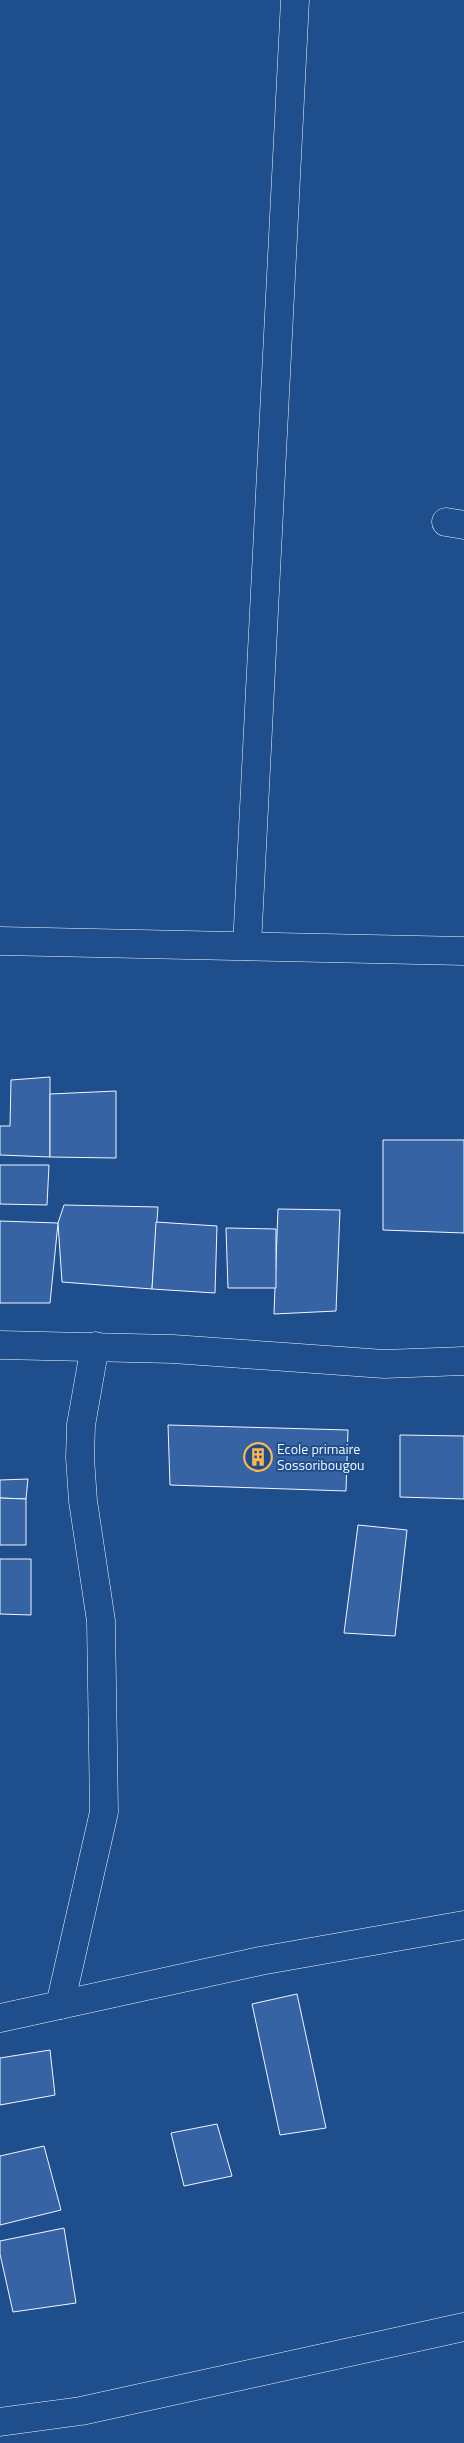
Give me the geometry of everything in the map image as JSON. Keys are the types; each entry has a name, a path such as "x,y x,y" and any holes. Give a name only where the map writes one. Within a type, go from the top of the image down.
{"street":[{"path":"247,946 294,2"},
{"path":"0,940 464,951"},
{"path":"0,1345 197,1350 384,1364 464,1361"},
{"path":"60,2005 104,1812 105,1742 101,1621 83,1501 80,1458 81,1425 95,1346"},
{"path":"0,2018 260,1961 464,1925"},
{"path":"0,2422 81,2411 464,2327"}],"building":[{"path":"50,1077 50,1157 0,1155 0,1126 10,1126 11,1080"},
{"path":"116,1091 116,1158 50,1157 50,1094"},
{"path":"383,1140 464,1140 464,1233 383,1230"},
{"path":"0,1165 49,1165 47,1205 0,1204"},
{"path":"64,1205 158,1207 152,1289 62,1282 58,1223"},
{"path":"278,1209 340,1210 336,1311 274,1314"},
{"path":"0,1221 58,1223 50,1303 0,1303"},
{"path":"156,1222 217,1226 215,1293 152,1289"},
{"path":"226,1228 276,1229 276,1288 228,1288"},
{"name":"Ecole primaire Sossoribougou","path":"168,1425 348,1430 346,1491 170,1485"},
{"name":"Ecole primaire Sossoribougou","path":"400,1435 464,1436 464,1499 400,1497"},
{"path":"28,1479 26,1499 0,1498 0,1480"},
{"path":"0,1498 26,1499 26,1545 0,1545"},
{"path":"358,1525 407,1530 395,1636 344,1633"},
{"path":"0,1559 31,1559 31,1615 0,1614"},
{"path":"297,1994 326,2128 280,2135 252,2004"},
{"path":"50,2050 55,2095 0,2105 0,2058"},
{"path":"217,2124 232,2176 184,2186 171,2133"},
{"path":"44,2146 61,2210 0,2225 0,2156"},
{"path":"64,2228 76,2303 13,2312 0,2254 0,2241"}],"place":[{"name":"Ecole primaire Sossoribougou","path":"258,1457"}]}
